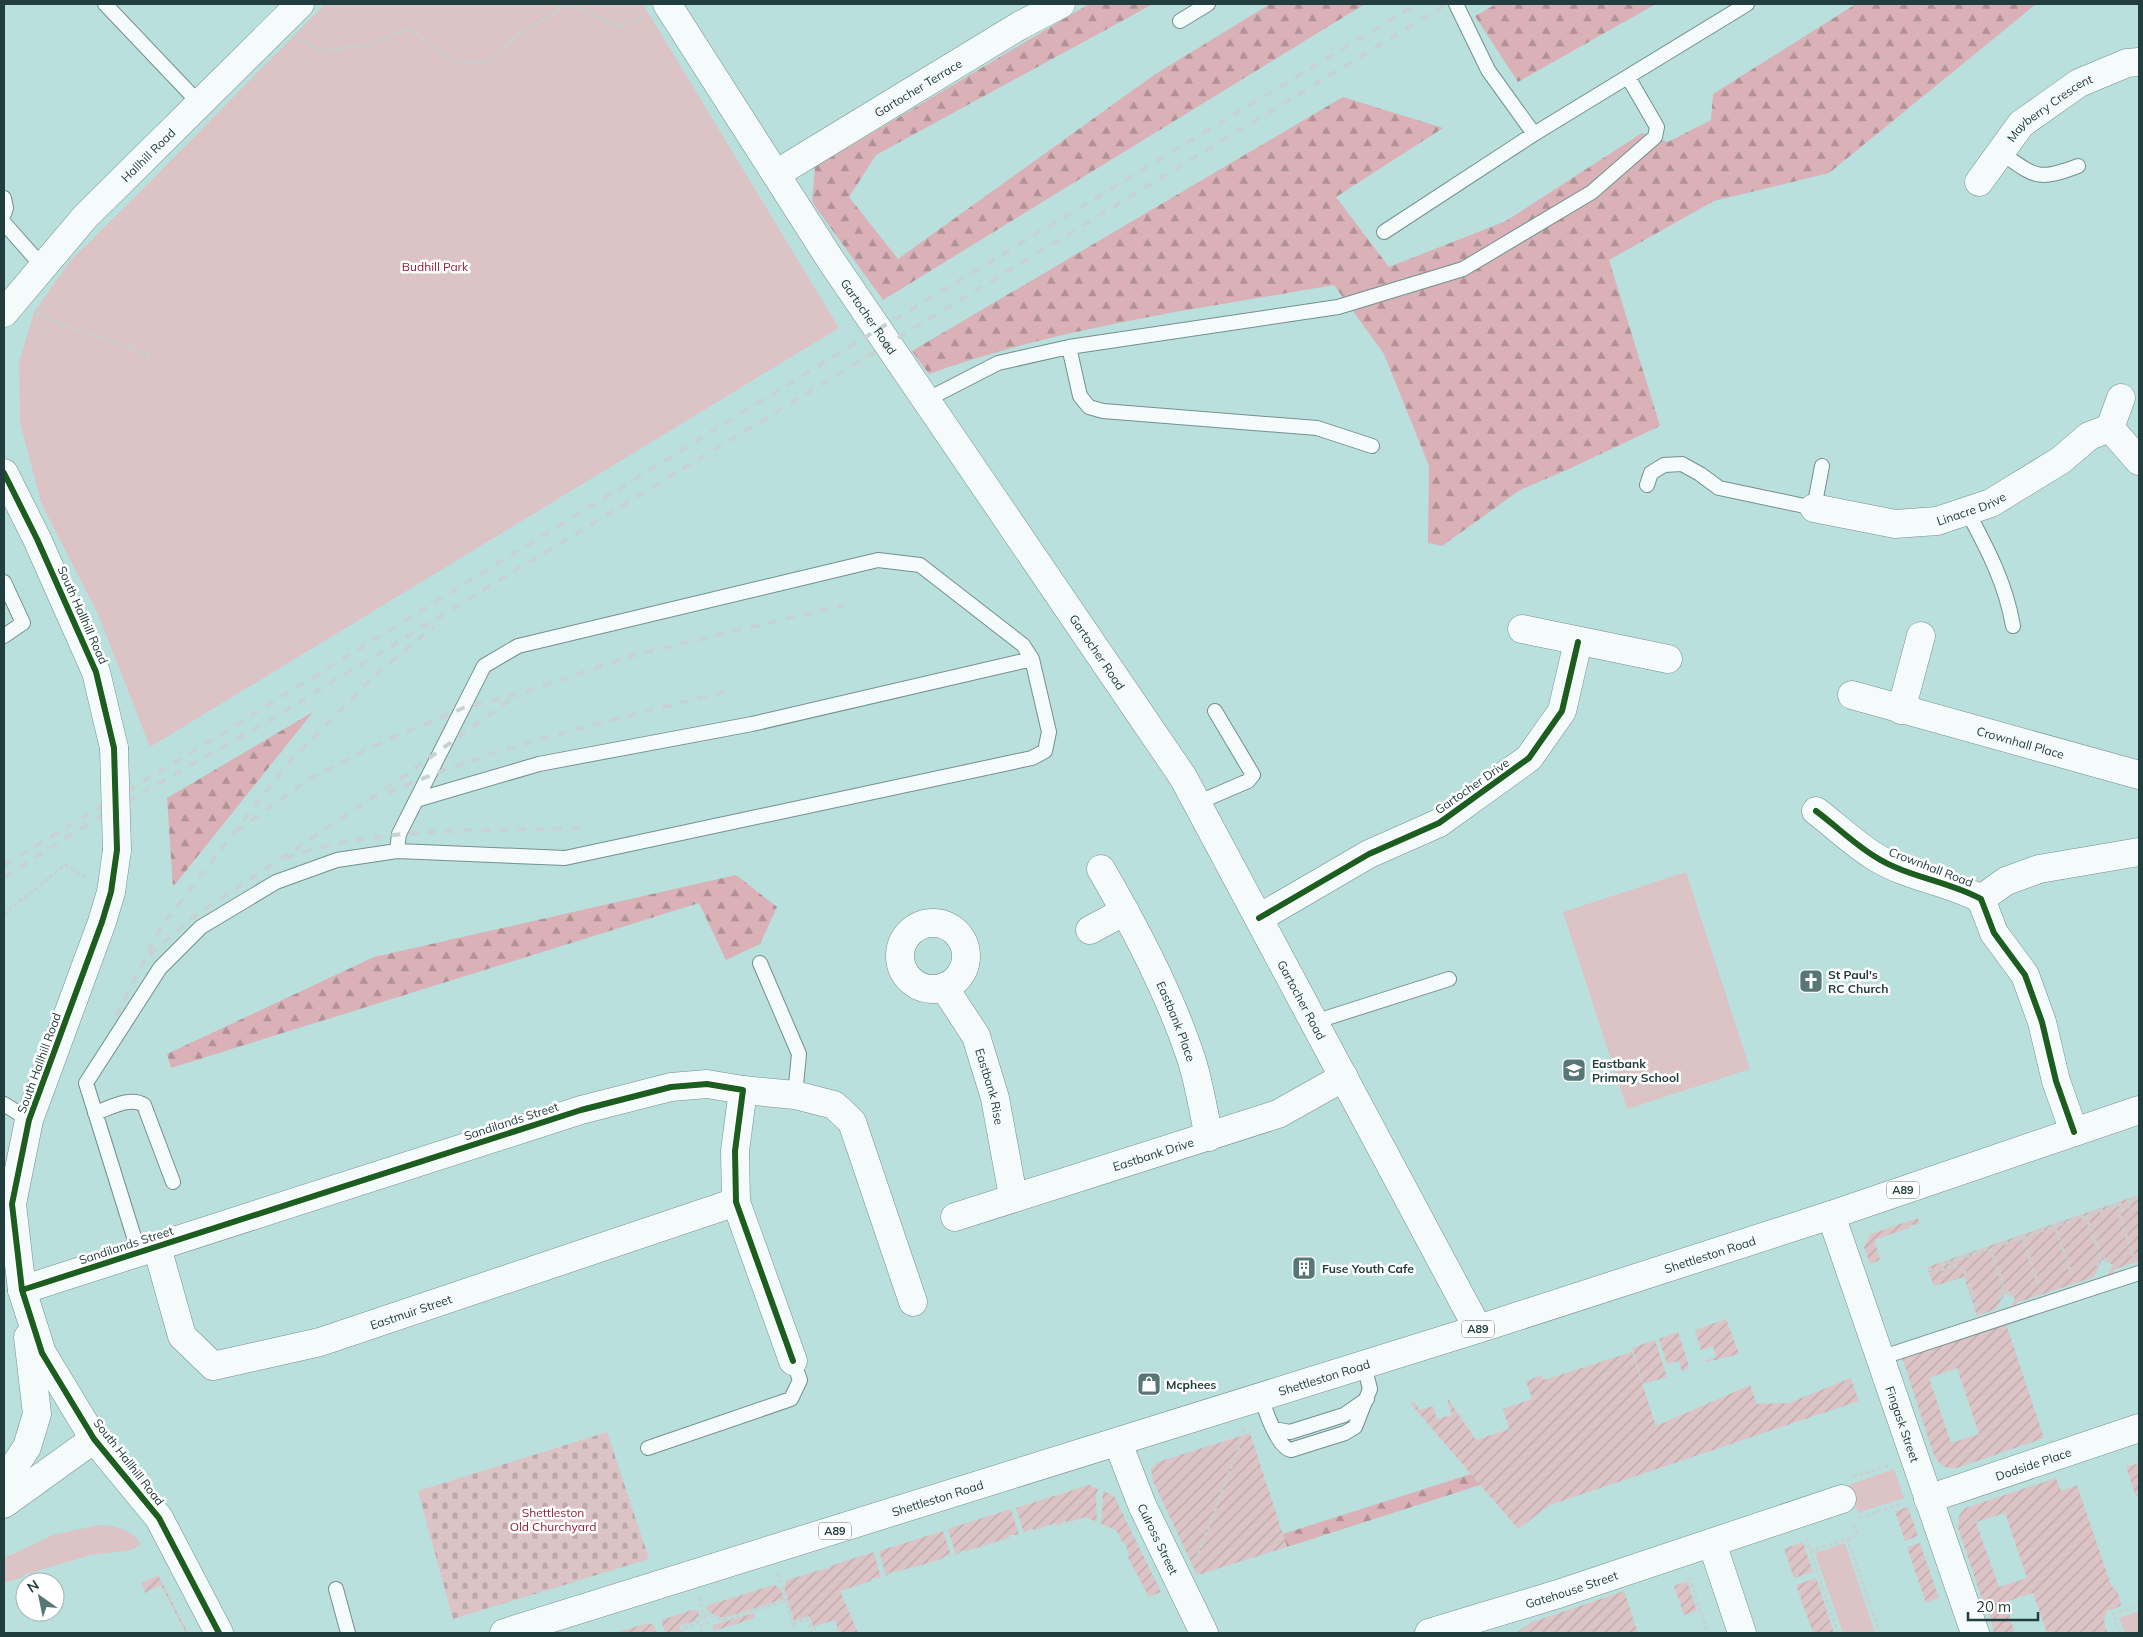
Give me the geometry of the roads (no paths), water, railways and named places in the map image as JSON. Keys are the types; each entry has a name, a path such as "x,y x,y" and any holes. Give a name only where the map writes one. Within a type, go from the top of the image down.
{"street":[{"name":"Hallhill Road","path":"9,307 86,217 300,4"},
{"name":"Gartocher Terrace","path":"776,174 1020,26 1061,4"},
{"name":"Gartocher Road","path":"667,5 776,174 926,400 1183,777 1478,1329"},
{"name":"Mayberry Crescent","path":"1979,182 2021,124 2079,83 2126,63 2139,62"},
{"path":"2121,398 2110,428 2139,461"},
{"name":"Linacre Drive","path":"1814,508 1895,524 1937,521 1991,503 2061,460 2089,436 2110,428"},
{"name":"South Hallhill Road","path":"4,473 37,538 96,672 114,748 117,850 111,892 102,922 30,1120 12,1204 22,1290 42,1353 94,1439 158,1518 219,1633"},
{"path":"1522,629 1668,659"},
{"path":"1901,710 1922,636"},
{"name":"Gartocher Drive","path":"1259,918 1369,854 1439,823 1529,758 1562,711 1578,642"},
{"name":"Crownhall Place","path":"1852,695 2139,775"},
{"name":"Crownhall Road","path":"1816,810 1874,857 1917,875 1966,891 1982,899 1994,933 2025,975 2042,1022 2054,1073 2074,1132"},
{"name":"Crownhall Road","path":"1982,899 2006,881 2039,869 2139,852"},
{"name":"Eastbank Place","path":"1101,869 1125,911 1166,997 1191,1056 1209,1137"},
{"path":"1090,930 1125,911"},
{"name":"Eastbank Rise","path":"944,987 976,1036 995,1098 1013,1196"},
{"name":"Eastbank Drive","path":"955,1216 1013,1196 1209,1137 1278,1114 1344,1077"},
{"name":"Sandilands Street","path":"22,1290 581,1110 671,1087 707,1084 794,1095 834,1104 852,1122 913,1302"},
{"path":"743,1090 735,1151 736,1202 793,1361"},
{"name":"Shettleston Road","path":"504,1633 1478,1329 1831,1215 2139,1110"},
{"name":"Eastmuir Street","path":"148,1250 182,1336 213,1366 320,1342 736,1202"},
{"name":"Fingask Street","path":"1831,1215 1975,1633"},
{"path":"4,1482 27,1447 37,1414 22,1290"},
{"name":"Dodside Place","path":"1928,1497 2139,1428"},
{"path":"4,1504 94,1439"},
{"name":"Culross Street","path":"1118,1442 1136,1492 1204,1633"},
{"name":"Gatehouse Street","path":"1429,1633 1478,1626 1681,1553 1849,1503"},
{"path":"1712,1543 1742,1633"}],"lane":[{"path":"105,4 200,104"},
{"path":"1180,21 1208,4"},
{"path":"1456,4 1488,70 1534,134"},
{"path":"1384,232 1534,134 1747,4"},
{"path":"926,400 998,363 1069,347 1338,308 1463,269 1592,192 1655,137 1657,127 1628,77"},
{"path":"2000,152 2034,175 2046,177 2078,166"},
{"path":"4,198 6,208 4,214"},
{"path":"4,223 43,267"},
{"path":"1069,347 1080,396 1089,407 1104,411 1317,428 1372,446"},
{"path":"1647,484 1651,473 1664,465 1682,464 1719,488 1814,508 1822,466"},
{"path":"1966,511 1997,570 2010,606 2013,626"},
{"path":"148,1250 95,1113 86,1084 160,968 201,928 276,882 337,860 397,851 564,858 1032,758 1045,751 1049,732 1032,660 1023,645 920,565 878,560 518,646 484,666 400,834 397,851"},
{"path":"4,582 23,623 4,636"},
{"path":"416,800 539,764 752,724 1032,660"},
{"path":"1197,803 1248,781 1253,776 1215,711"},
{"path":"760,963 799,1054 794,1095"},
{"path":"1314,1022 1450,979"},
{"path":"95,1113 125,1103 138,1101 144,1105 173,1182"},
{"path":"4,1104 30,1120"},
{"path":"1880,1358 2139,1274"},
{"path":"648,1448 791,1399 800,1380 793,1361"},
{"path":"1248,1401 1274,1429 1288,1451 1345,1433 1355,1427 1367,1399 1370,1386 1364,1365"},
{"path":"336,1589 348,1633"}],"railway":[{"path":"4,865 182,758 849,347 1417,4"},
{"path":"4,877 91,822 263,724 1447,4"},
{"path":"236,831 311,778 373,746 463,708 519,694 634,655 844,605"},
{"path":"116,1016 161,927 285,767 374,676 434,626"},
{"path":"388,793 470,761 555,735 727,691"},
{"path":"150,955 190,919 397,781 513,698"},
{"path":"286,858 322,847 396,835 473,830 586,828"}],"place":[{"name":"St Paul's RC Church","path":"1811,981"},
{"name":"Eastbank Primary School","path":"1574,1070"},
{"name":"Fuse Youth Cafe","path":"1304,1268"},
{"name":"Mcphees","path":"1149,1384"}],"park label":[{"name":"Budhill Park","path":"435,266"},
{"name":"Shettleston Old Churchyard","path":"553,1519"}]}
